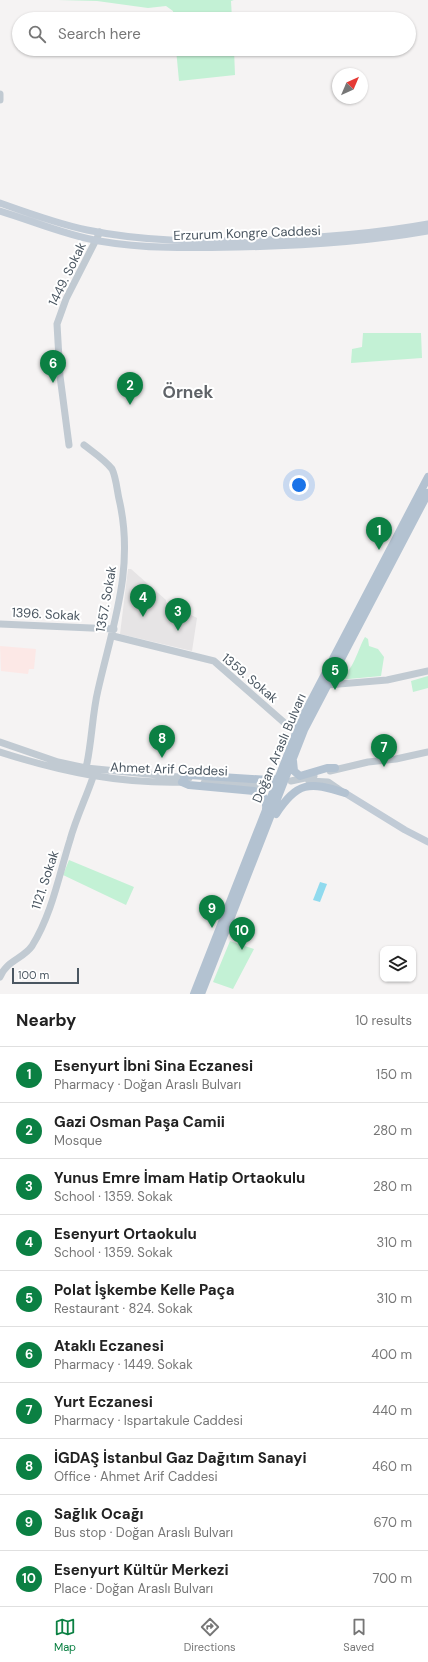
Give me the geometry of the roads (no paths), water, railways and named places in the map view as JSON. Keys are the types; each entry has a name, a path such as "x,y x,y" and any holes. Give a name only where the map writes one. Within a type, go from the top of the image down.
{"main road":[{"name":"Erzurum Kongre Caddesi","path":"0,203 74,227 100,232 136,238 204,242 304,238 395,230 428,224"},
{"name":"Erzurum Kongre Caddesi","path":"0,211 97,241 136,246 204,249 364,240 428,231"},
{"name":"Doğan Araslı Bulvarı","path":"194,994 296,733 310,702 428,477"},
{"name":"Doğan Araslı Bulvarı","path":"201,994 304,730 428,493"},
{"path":"293,761 294,771 300,776 327,768 333,769"},
{"path":"266,812 265,800 263,796 254,791 189,785 183,780 189,775 269,780 279,778"},
{"path":"268,824 288,796 302,788 325,786 342,791 405,830 428,842"}],"street":[{"path":"0,94 0,100"},
{"name":"1449. Sokak","path":"69,446 60,376 57,324 66,299 97,241 100,232"},
{"name":"1357. Sokak","path":"84,445 105,462 113,473 125,524 126,544 124,570 113,633 96,698 86,768"},
{"name":"1396. Sokak","path":"0,624 113,633"},
{"name":"1359. Sokak","path":"113,633 214,661 296,733"},
{"path":"327,685 387,680 428,672"},
{"name":"Ahmet Arif Caddesi","path":"0,742 58,762 86,768 153,774 183,780"},
{"name":"Ahmet Arif Caddesi","path":"0,752 21,759 93,777 153,783 183,780 269,784"},
{"path":"21,759 25,754 32,752"},
{"path":"342,791 320,780 291,783 333,769 428,752"},
{"path":"333,769 328,776 342,791"},
{"path":"153,774 157,777 156,782 153,783"},
{"name":"1121. Sokak","path":"0,977 7,965 31,946 46,916 70,839 93,777"}],"water":[{"path":"320,882 327,884 320,902 313,900"}],"place":[{"name":"Ataklı Eczanesi","path":"53,383"},
{"name":"Gazi Osman Paşa Camii","path":"130,405"},
{"name":"Esenyurt İbni Sina Eczanesi","path":"379,550"},
{"name":"Esenyurt Ortaokulu","path":"143,617"},
{"name":"Yunus Emre İmam Hatip Ortaokulu","path":"178,631"},
{"name":"Polat İşkembe Kelle Paça","path":"335,690"},
{"name":"İGDAŞ İstanbul Gaz Dağıtım Sanayi","path":"162,758"},
{"name":"Yurt Eczanesi","path":"384,767"},
{"name":"Sağlık Ocağı","path":"212,928"},
{"name":"Esenyurt Kültür Merkezi","path":"242,950"}],"district":[{"name":"Örnek","path":"188,392"}]}
